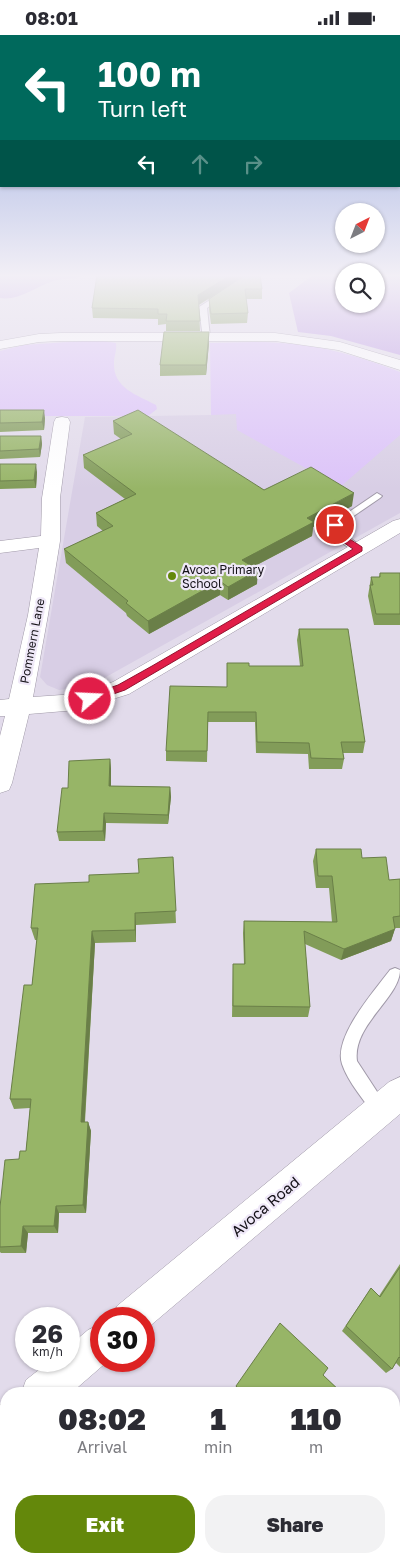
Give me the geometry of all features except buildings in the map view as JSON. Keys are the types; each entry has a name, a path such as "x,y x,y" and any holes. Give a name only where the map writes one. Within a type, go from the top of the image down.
{"street":[{"path":"341,346 400,365"},
{"name":"Pommern Lane","path":"0,783 10,708 38,615 50,541 51,498 61,429 40,437"},
{"path":"37,465 56,464"},
{"path":"10,708 77,702 121,687 400,525"},
{"path":"0,547 50,541"},
{"name":"Avoca Road","path":"144,1307 390,1102"},
{"path":"48,1387 90,1352"}],"lane":[{"path":"359,549 340,536 334,529 335,525 377,496"},
{"path":"390,1102 349,1061 348,1047 355,1032 394,975"}],"shaded area":[{"path":"19,346 116,346 114,363 117,379 134,394 156,405 157,409 148,416 0,416 0,351"},
{"path":"210,346 313,346 371,361 400,372 400,435 340,487 237,430 236,414 211,415"},
{"path":"368,346 400,346 400,355"},
{"name":"Avoca Primary School","path":"400,384 400,513 106,677 79,687 59,690 47,685 40,677 85,417 211,415 211,397"}],"place":[{"name":"Avoca Primary School","path":"172,576"}],"route":[{"path":"90,699 121,687 156,669 359,549 340,536 334,529 335,525"}]}
